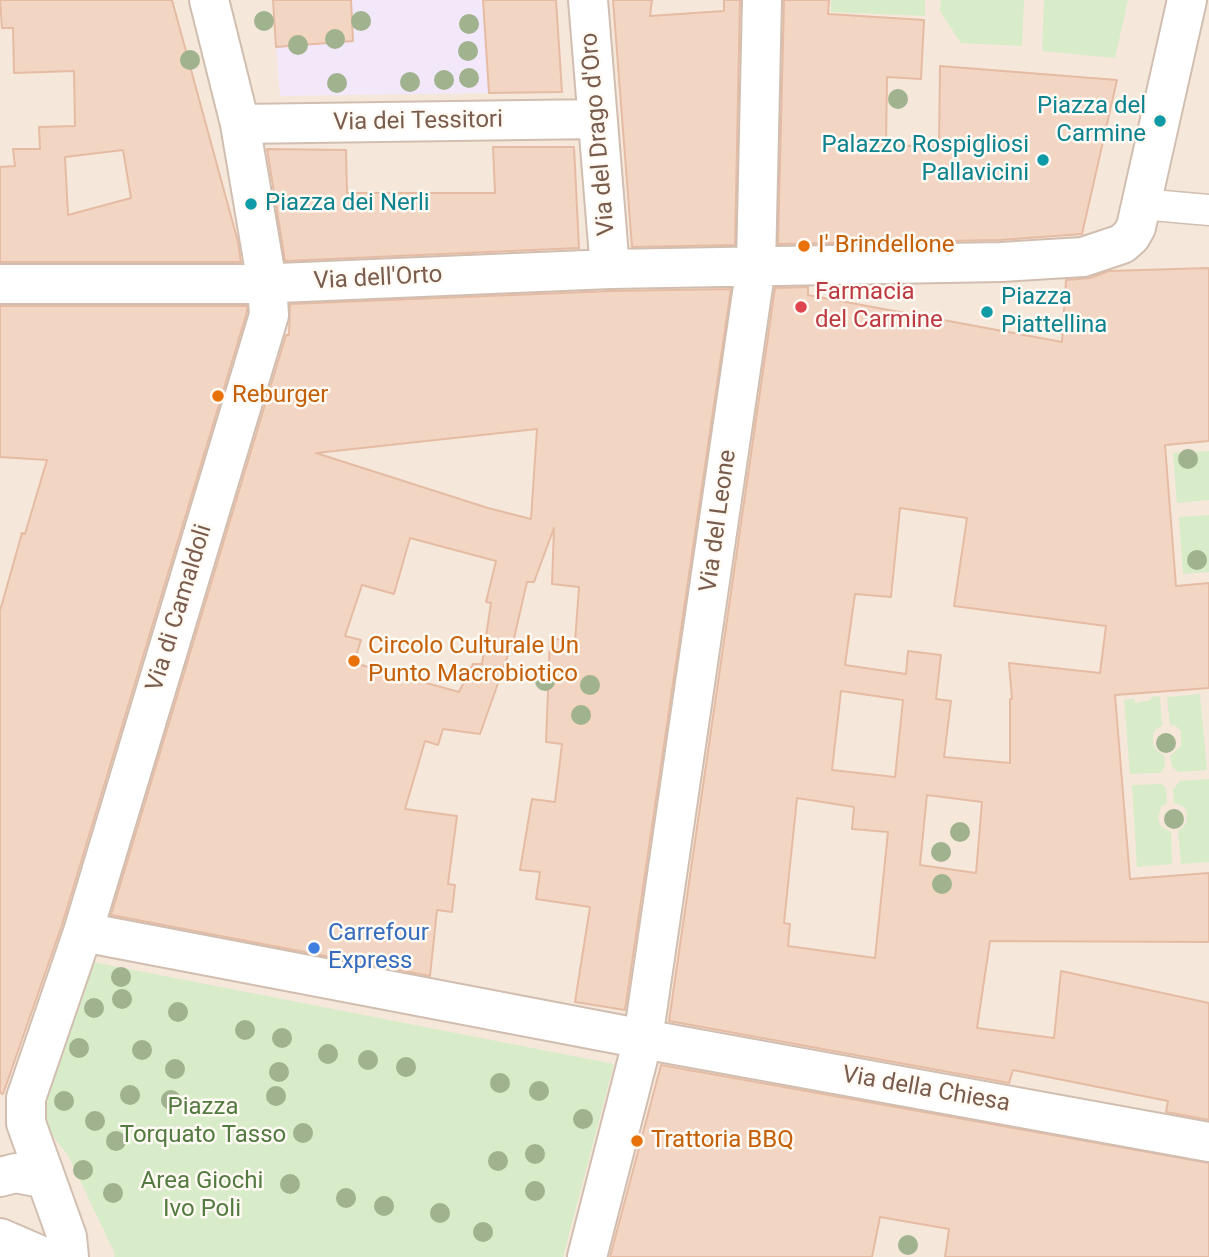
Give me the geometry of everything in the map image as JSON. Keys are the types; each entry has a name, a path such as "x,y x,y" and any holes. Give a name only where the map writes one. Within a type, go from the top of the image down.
{"street":[{"path":"209,0 240,124 267,284"},
{"path":"230,0 240,124"},
{"name":"Via del Drago d'Oro","path":"588,0 610,269"},
{"name":"Via del Leone","path":"643,1039 756,266 762,0"},
{"path":"756,266 1001,262 1083,257 1127,241 1136,226 1187,0"},
{"name":"Via dei Tessitori","path":"240,124 597,119"},
{"path":"1141,205 1209,210"},
{"name":"Via dell'Orto","path":"0,284 267,284 610,269 756,266"},
{"name":"Via di Camaldoli","path":"83,932 269,315 267,284"},
{"path":"69,1257 67,1237 26,1123 26,1098 83,932 643,1039 587,1257"},
{"name":"Via della Chiesa","path":"643,1039 1209,1142"},
{"path":"0,1177 16,1173 46,1179"},
{"path":"0,1238 44,1257"}],"shaded area":[{"path":"0,0 1209,0 1209,1257 0,1257"},
{"path":"273,0 556,0 562,92 280,96"}],"green space":[{"path":"831,0 925,0 925,16 831,12"},
{"path":"941,0 1024,0 1022,46 961,43 940,11"},
{"path":"1044,0 1128,0 1115,58 1042,51"},
{"path":"1209,451 1209,500 1177,503 1173,453"},
{"path":"1209,515 1209,572 1183,574 1179,517"},
{"path":"1200,694 1207,770 1179,772 1172,767 1170,756 1181,746 1181,731 1170,725 1167,697"},
{"path":"1160,696 1162,726 1153,734 1153,744 1157,751 1164,755 1165,766 1160,773 1130,774 1124,700 1134,699 1135,703"},
{"path":"1209,779 1209,862 1181,864 1178,831 1186,824 1187,812 1184,807 1174,803 1173,789 1180,781"},
{"path":"1162,784 1166,788 1167,803 1161,807 1158,818 1160,826 1171,832 1172,864 1137,867 1132,785"},
{"name":"Piazza Torquato Tasso","path":"93,962 614,1064 563,1257 114,1257 115,1254 68,1155 35,1114"}],"building":[{"path":"0,0 172,0 238,242 241,262 0,262 0,167 15,166 13,149 40,149 39,127 75,126 74,71 14,73 13,28 2,28","holes":["123,150 131,198 68,215 65,157"]},
{"path":"273,0 351,0 353,41 276,47"},
{"path":"483,0 556,0 562,92 489,93"},
{"path":"613,0 652,0 650,16 724,11 724,0 740,0 735,245 632,247"},
{"path":"784,0 829,0 828,14 924,20 921,79 887,77 886,145 939,147 940,66 1117,80 1082,234 1000,240 778,244"},
{"path":"493,147 574,147 579,248 285,261 267,149 346,150 347,193 495,193"},
{"path":"1209,268 1209,441 1165,445 1176,586 1209,583 1209,688 1115,695 1130,879 1209,873 1209,942 990,941 977,1028 1054,1038 1061,971 1209,1003 1209,1120 1166,1112 1168,1101 1013,1070 1009,1083 669,1021 775,288 808,287 808,295 1062,342 1066,280 1090,278 1109,271","holes":["900,508 967,518 954,606 1106,626 1100,673 1009,663 1012,699 1010,763 944,757 951,701 936,699 941,655 908,651 906,674 845,665 855,594 891,597","841,691 903,700 895,777 832,770","927,795 982,802 976,873 920,865","797,798 854,807 852,829 888,832 875,958 788,946 790,924 784,923"]},
{"path":"731,289 625,1010 575,1002 590,907 536,899 540,872 520,870 532,799 555,802 562,744 546,742 550,638 575,642 579,587 552,584 554,528 534,582 527,582 514,638 480,734 443,729 438,745 425,741 405,809 457,816 448,884 455,885 452,912 437,910 430,976 111,915 286,335 289,335 290,304","holes":["537,429 531,519 488,508 316,453","410,538 496,561 486,602 491,603 482,664 473,664 459,692 354,663 361,640 345,636 362,585 394,594"]},
{"path":"0,306 247,306 62,925 3,1094 0,1093 0,611 22,533 25,534 47,460 0,457"},
{"path":"661,1065 1209,1163 1209,1257 945,1257 949,1229 880,1217 872,1257 610,1257"}],"place":[{"name":"Piazza del Carmine","path":"1160,121"},
{"name":"Palazzo Rospigliosi Pallavicini","path":"1043,160"},
{"name":"Piazza dei Nerli","path":"251,204"},
{"name":"I' Brindellone","path":"804,246"},
{"name":"Farmacia del Carmine","path":"801,307"},
{"name":"Piazza Piattellina","path":"987,312"},
{"name":"Reburger","path":"218,396"},
{"name":"Circolo Culturale Un Punto Macrobiotico","path":"354,661"},
{"name":"Carrefour Express","path":"314,948"},
{"name":"Trattoria BBQ","path":"637,1141"}],"park label":[{"name":"Area Giochi Ivo Poli","path":"202,1196"}]}
